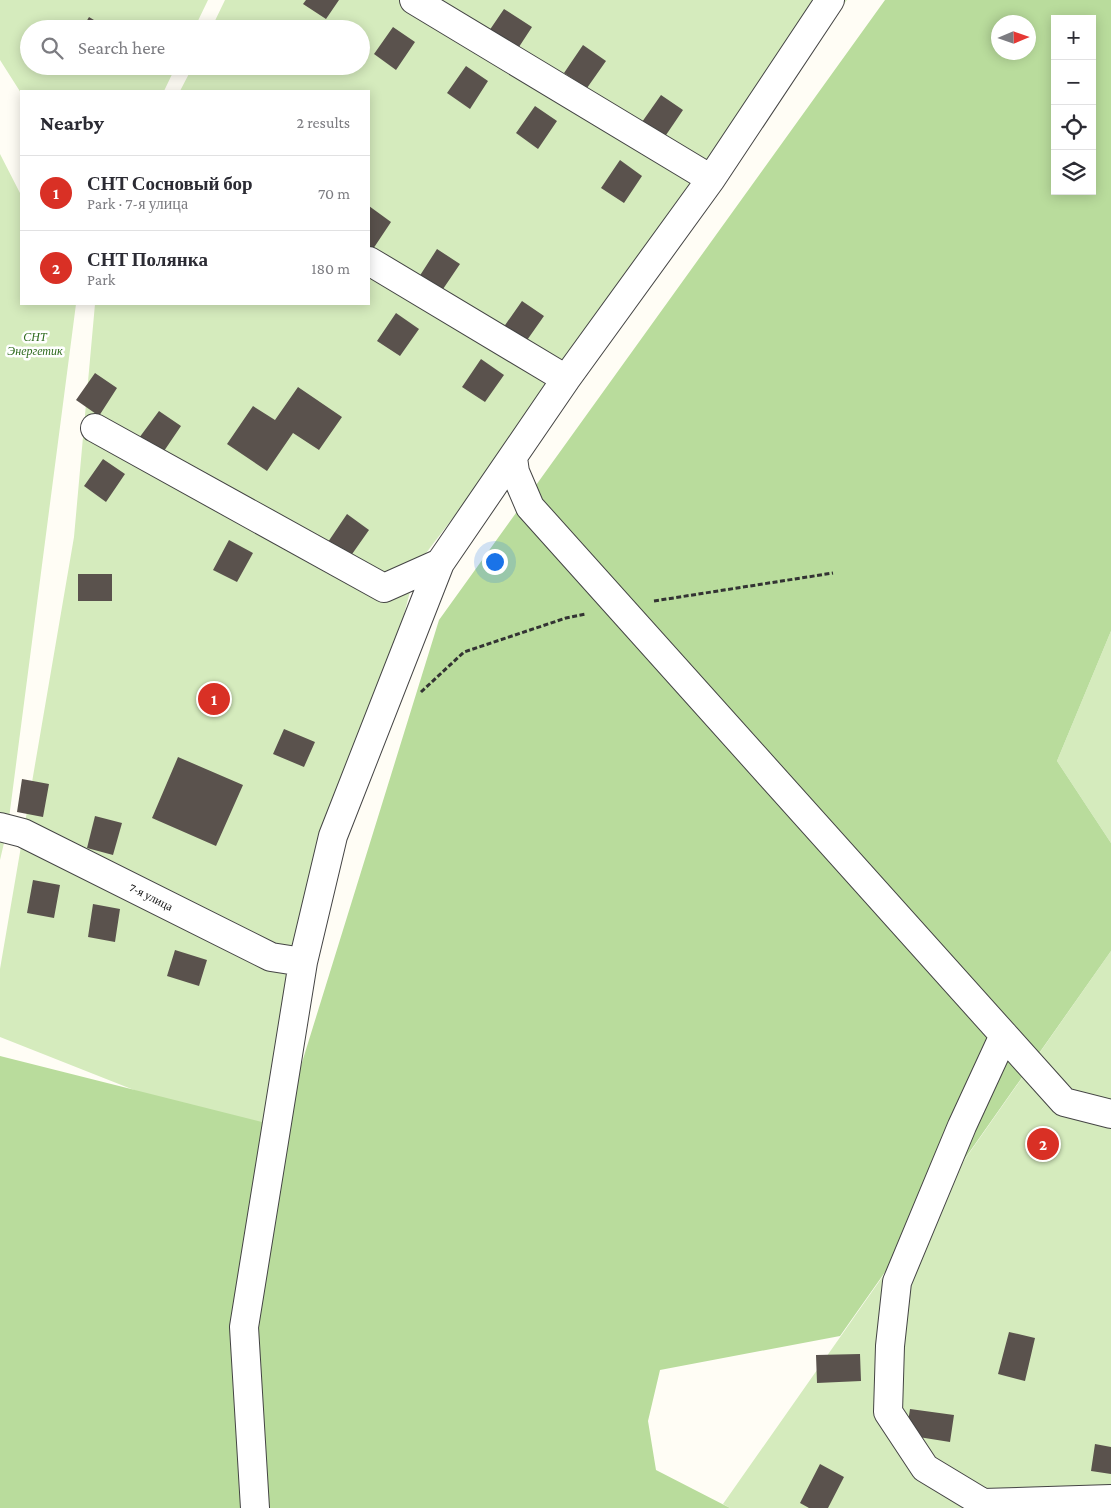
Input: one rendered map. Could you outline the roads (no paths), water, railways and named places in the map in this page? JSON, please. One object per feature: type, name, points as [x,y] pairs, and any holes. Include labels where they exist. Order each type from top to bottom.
[{"type":"street","points":[[414,0],[711,179]]},
{"type":"street","points":[[255,1508],[244,1327],[303,962],[333,836],[440,563],[566,379],[711,179],[830,0]]},
{"type":"street","points":[[370,262],[566,379]]},
{"type":"street","points":[[95,428],[384,588],[440,563]]},
{"type":"street","points":[[513,458],[515,472],[530,507],[1064,1102],[1111,1114]]},
{"type":"street","name":"7-я улица","points":[[0,827],[23,833],[271,957],[303,962]]},
{"type":"street","points":[[1004,1035],[962,1126],[897,1282],[890,1346],[888,1412],[925,1468],[983,1503],[1111,1499]]},
{"type":"place","name":"СНТ Сосновый бор","points":[[214,699]]},
{"type":"place","name":"СНТ Полянка","points":[[1043,1144]]},
{"type":"park label","name":"СНТ Энергетик","points":[[35,344]]}]
